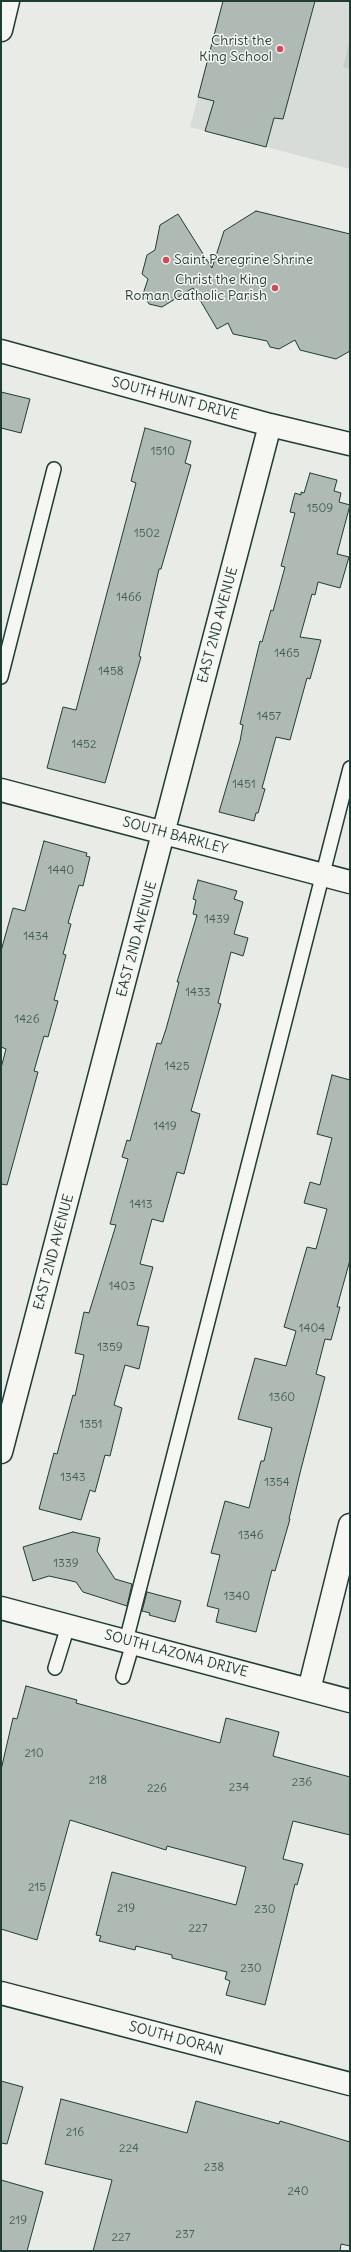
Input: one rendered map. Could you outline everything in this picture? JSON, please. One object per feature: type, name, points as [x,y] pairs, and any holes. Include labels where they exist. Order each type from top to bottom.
[{"type":"street","points":[[1,30],[8,1]]},
{"type":"street","name":"SOUTH HUNT DRIVE","points":[[1,352],[270,425],[350,444]]},
{"type":"street","name":"EAST 2ND AVENUE","points":[[1,1452],[270,425]]},
{"type":"street","name":"SOUTH BARKLEY","points":[[1,790],[350,882]]},
{"type":"street","points":[[309,1690],[350,1525]]},
{"type":"street","name":"SOUTH LAZONA DRIVE","points":[[1,1608],[350,1701]]},
{"type":"street","name":"SOUTH DORAN","points":[[1,1993],[350,2084]]},
{"type":"lane","points":[[1,677],[54,469]]},
{"type":"lane","points":[[123,1677],[130,1642],[350,768]]},
{"type":"lane","points":[[56,1668],[68,1626]]},
{"type":"shaded area","name":"Christ the King School","points":[[223,1],[350,1],[350,169],[190,127]]},
{"type":"shaded area","points":[[350,39],[350,69],[343,67]]},
{"type":"building","points":[[223,1],[315,1],[283,119],[274,118],[266,147],[205,131],[214,101],[198,97]]},
{"type":"building","name":"Christ the King Roman Catholic Parish","points":[[256,211],[350,234],[350,351],[336,359],[300,350],[295,340],[279,349],[270,347],[267,341],[233,334],[228,323],[217,329],[193,288],[162,307],[149,304],[143,294],[148,279],[142,274],[147,255],[155,250],[160,225],[178,214],[212,268],[224,231]]},
{"type":"building","points":[[1,392],[30,399],[21,433],[1,428]]},
{"type":"building","points":[[145,428],[191,441],[185,463],[191,465],[161,569],[159,569],[139,656],[141,657],[105,783],[47,768],[63,707],[76,710],[136,483],[131,481]]},
{"type":"building","points":[[310,473],[337,480],[334,491],[341,493],[339,502],[350,505],[337,554],[349,557],[340,588],[318,582],[315,595],[312,594],[300,637],[321,640],[310,679],[307,678],[290,740],[276,737],[262,788],[265,789],[254,821],[219,812],[240,741],[243,725],[240,724],[260,641],[262,642],[271,610],[273,611],[285,567],[281,566],[295,513],[290,512],[295,493],[301,495],[301,492],[304,493]]},
{"type":"building","points":[[44,841],[87,853],[86,856],[90,857],[83,886],[79,885],[68,923],[71,924],[63,954],[66,955],[54,1000],[58,1001],[48,1037],[44,1036],[34,1071],[38,1072],[7,1185],[1,1184],[1,1068],[6,1049],[1,1047],[1,951],[13,908],[25,911]]},
{"type":"building","points":[[198,880],[237,891],[234,899],[243,902],[234,934],[248,938],[243,956],[231,952],[218,1003],[221,1004],[191,1111],[200,1114],[184,1174],[177,1172],[163,1222],[152,1219],[140,1264],[153,1267],[137,1325],[149,1327],[139,1369],[125,1365],[114,1405],[122,1408],[110,1456],[105,1455],[95,1492],[90,1490],[81,1520],[39,1509],[54,1453],[57,1454],[73,1395],[75,1396],[84,1355],[75,1353],[84,1312],[89,1313],[116,1225],[110,1224],[128,1159],[122,1157],[127,1140],[130,1141],[157,1043],[161,1044],[166,1029],[179,982],[177,982],[197,915],[193,914],[196,900],[193,899]]},
{"type":"building","points":[[332,1075],[350,1080],[350,1260],[337,1307],[340,1307],[331,1340],[325,1339],[316,1374],[325,1377],[301,1469],[290,1519],[275,1571],[272,1570],[256,1632],[216,1622],[219,1609],[207,1606],[220,1555],[211,1553],[225,1501],[249,1508],[261,1461],[264,1461],[272,1428],[238,1419],[255,1358],[286,1366],[296,1331],[284,1327],[307,1247],[316,1249],[327,1209],[304,1203],[310,1182],[320,1185],[332,1138],[317,1134]]},
{"type":"building","points":[[73,1532],[100,1538],[97,1551],[115,1579],[132,1584],[127,1606],[83,1592],[76,1582],[49,1576],[33,1581],[23,1547]]},
{"type":"building","points":[[147,1592],[181,1601],[175,1622],[149,1615],[150,1613],[142,1611]]},
{"type":"building","points":[[26,1686],[77,1700],[76,1703],[220,1743],[226,1718],[279,1732],[273,1756],[350,1777],[350,1835],[293,1821],[283,1859],[303,1864],[297,1885],[295,1884],[265,2005],[226,1995],[230,1981],[225,1979],[227,1972],[172,1958],[172,1955],[136,1946],[135,1950],[99,1941],[101,1936],[96,1935],[112,1872],[236,1905],[246,1867],[167,1846],[166,1850],[70,1820],[37,1940],[1,1929],[1,1770],[13,1718],[17,1719]]},
{"type":"building","points":[[1,2081],[23,2087],[7,2144],[1,2143]]},
{"type":"building","points":[[61,2099],[187,2133],[196,2101],[279,2124],[280,2121],[350,2142],[350,2246],[341,2244],[340,2251],[93,2251],[112,2180],[45,2164]]},
{"type":"building","points":[[1,2180],[43,2192],[27,2251],[1,2251]]},
{"type":"place","name":"Christ the King School","points":[[280,49]]},
{"type":"place","name":"Saint Peregrine Shrine","points":[[166,260]]},
{"type":"place","name":"Christ the King Roman Catholic Parish","points":[[275,288]]}]
